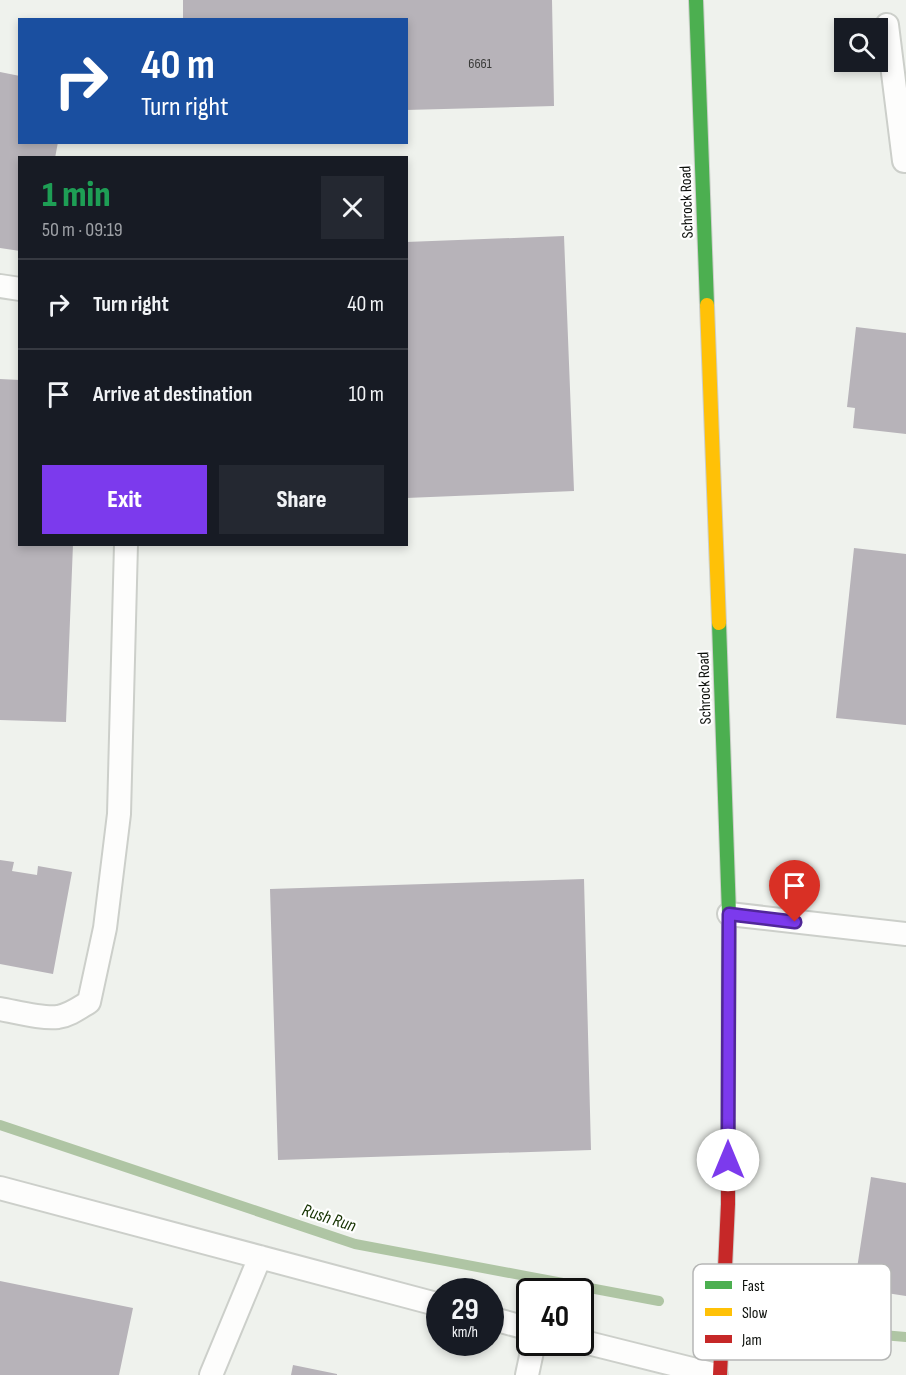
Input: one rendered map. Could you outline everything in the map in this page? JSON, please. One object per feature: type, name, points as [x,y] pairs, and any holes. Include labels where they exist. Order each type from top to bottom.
[{"type":"street","name":"Schrock Road","points":[[696,0],[729,914],[728,1204],[724,1264]]},
{"type":"street","name":"Schrock Road","points":[[718,1375],[719,1360]]},
{"type":"lane","points":[[888,33],[904,161],[906,161]]},
{"type":"lane","points":[[0,286],[18,289]]},
{"type":"lane","points":[[0,1010],[57,1017],[71,1013],[89,1002],[105,928],[119,814],[126,546]]},
{"type":"lane","points":[[729,914],[906,934]]},
{"type":"lane","points":[[0,1188],[426,1301]]},
{"type":"lane","points":[[211,1375],[260,1257]]},
{"type":"lane","points":[[594,1344],[718,1375]]},
{"type":"lane","points":[[527,1375],[531,1356]]},
{"type":"building","points":[[183,0],[552,0],[554,106],[408,110],[408,18],[183,18]]},
{"type":"building","points":[[0,72],[18,76],[18,144],[58,144],[55,156],[18,156],[18,251],[0,248]]},
{"type":"building","points":[[564,236],[574,491],[408,498],[408,242]]},
{"type":"building","points":[[856,327],[906,333],[906,434],[853,428],[855,408],[847,407]]},
{"type":"building","points":[[0,379],[18,380],[18,546],[73,546],[66,722],[0,720]]},
{"type":"building","points":[[854,548],[906,554],[906,725],[836,718]]},
{"type":"building","points":[[0,860],[14,862],[12,871],[37,875],[38,866],[72,872],[53,974],[0,964]]},
{"type":"building","points":[[584,879],[591,1150],[278,1160],[270,889]]},
{"type":"building","points":[[871,1177],[906,1183],[906,1296],[891,1294],[891,1264],[858,1264]]},
{"type":"building","points":[[0,1281],[133,1308],[119,1375],[0,1375]]},
{"type":"building","points":[[293,1365],[337,1374],[337,1375],[291,1375]]},
{"type":"waterway","name":"Rush Run","points":[[0,1125],[355,1244],[659,1301]]},
{"type":"waterway","name":"Rush Run","points":[[891,1336],[906,1337]]},
{"type":"traffic: fast","points":[[696,0],[707,305]]},
{"type":"traffic: fast","points":[[719,623],[729,914],[728,1098]]},
{"type":"traffic: slow","points":[[707,305],[719,623]]},
{"type":"traffic: jam","points":[[725,1264],[728,1098]]},
{"type":"traffic: jam","points":[[720,1375],[721,1360]]},
{"type":"route","points":[[728,1160],[729,914],[795,922]]}]
